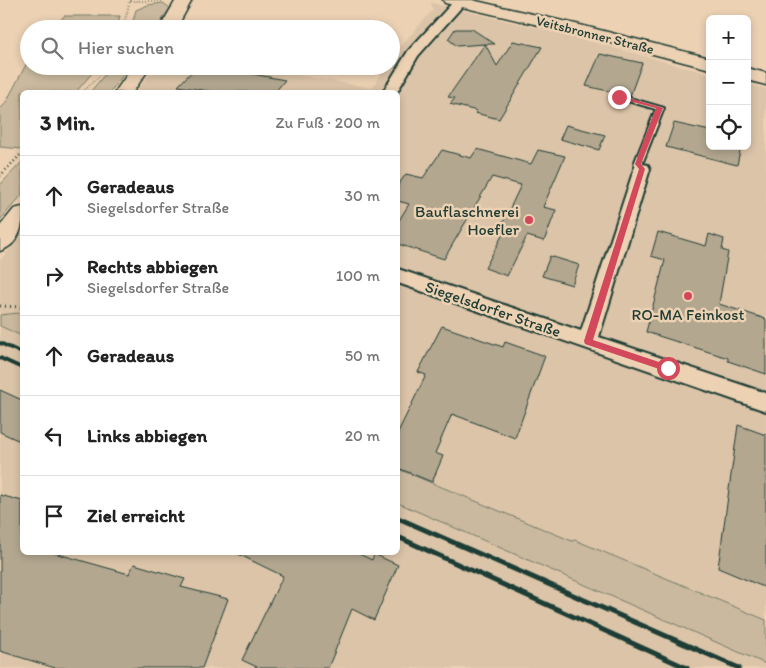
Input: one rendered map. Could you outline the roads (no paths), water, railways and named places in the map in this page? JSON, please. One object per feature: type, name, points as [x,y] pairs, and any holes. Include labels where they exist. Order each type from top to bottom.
[{"type":"street","points":[[172,20],[183,0]]},
{"type":"street","points":[[400,74],[409,58],[456,1]]},
{"type":"street","name":"Veitsbronner Straße","points":[[456,1],[580,30],[706,63]]},
{"type":"street","points":[[125,90],[136,75]]},
{"type":"street","points":[[391,90],[400,75]]},
{"type":"street","points":[[751,75],[766,79]]},
{"type":"street","points":[[588,341],[642,169]]},
{"type":"street","points":[[0,242],[20,217]]},
{"type":"street","name":"Siegelsdorfer Straße","points":[[400,277],[766,402]]},
{"type":"lane","points":[[619,97],[660,108],[638,164],[642,169]]},
{"type":"railway","points":[[0,343],[20,352]]},
{"type":"railway","points":[[0,358],[20,367]]},
{"type":"railway","points":[[400,519],[739,668]]},
{"type":"railway","points":[[400,538],[687,668]]},
{"type":"place","name":"Bauflaschnerei Hoefler","points":[[529,220]]},
{"type":"place","name":"RO-MA Feinkost","points":[[688,296]]}]
